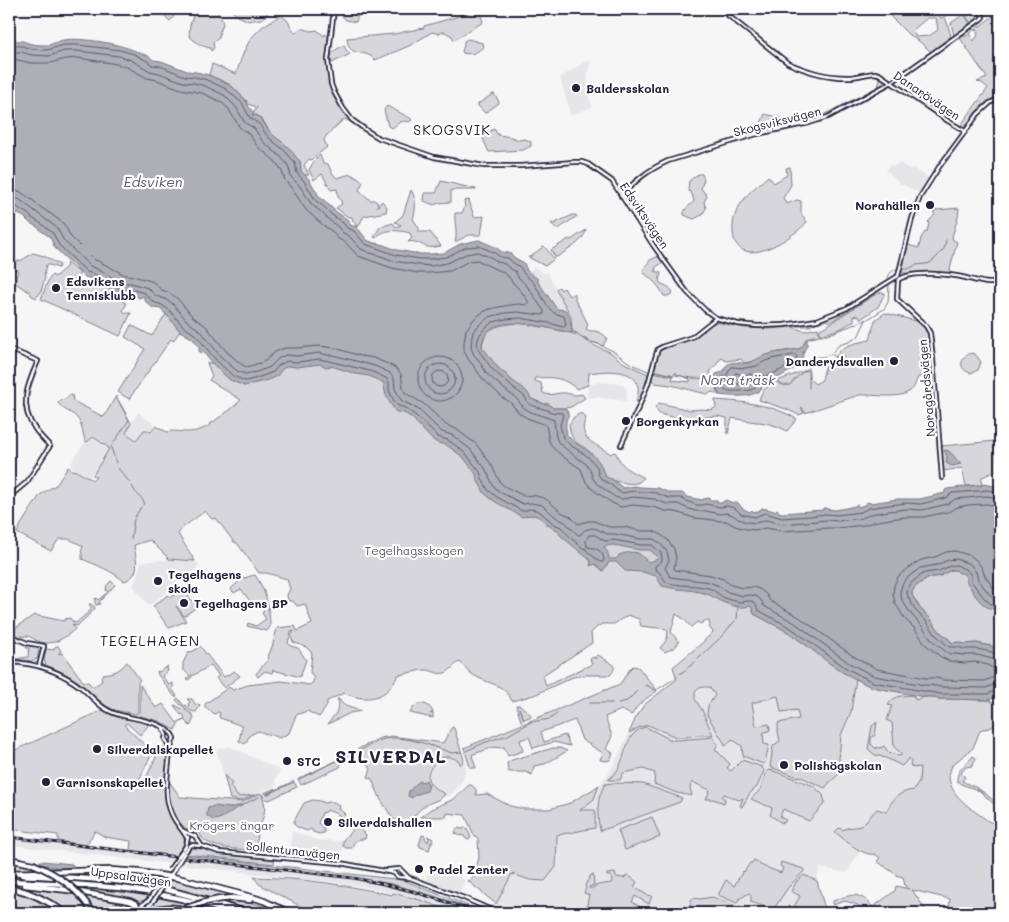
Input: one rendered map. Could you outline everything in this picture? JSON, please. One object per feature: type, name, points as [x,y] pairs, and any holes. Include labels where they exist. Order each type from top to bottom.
[{"type":"highway","points":[[9,859],[33,864],[60,877],[73,888],[92,913]]},
{"type":"highway","points":[[9,874],[110,870],[168,876],[264,901],[291,913]]},
{"type":"highway","points":[[172,870],[178,878]]},
{"type":"highway","name":"Uppsalavägen","points":[[9,874],[104,880],[153,886],[247,913]]},
{"type":"highway","points":[[9,884],[61,889],[130,901],[136,904],[138,912]]},
{"type":"highway","points":[[9,884],[49,902],[65,913]]},
{"type":"highway","name":"Uppsalavägen","points":[[9,884],[103,886],[127,889],[182,899],[233,913]]},
{"type":"highway","points":[[177,913],[204,902],[221,898],[240,898],[281,909]]},
{"type":"highway","points":[[150,913],[163,908],[184,909],[201,913]]},
{"type":"street","name":"Edsviksvägen","points":[[334,9],[328,60],[334,92],[352,120],[379,138],[434,157],[484,166],[521,166],[557,162],[582,162],[588,164],[612,181],[687,292],[716,318],[738,324],[758,326],[796,324],[816,320],[847,308],[898,278],[914,274],[946,275],[980,282],[1000,282]]},
{"type":"street","name":"Danarövägen","points":[[720,9],[788,63],[801,69],[828,76],[850,77],[879,74],[948,122],[965,131]]},
{"type":"street","name":"Skogsviksvägen","points":[[622,196],[640,177],[668,161],[757,134],[819,121],[828,117],[892,82],[978,22],[983,17],[981,9]]},
{"type":"street","name":"Noragårdsvägen","points":[[942,478],[930,333],[926,326],[897,299],[898,278],[912,219],[920,198],[931,179],[984,107],[1000,98]]},
{"type":"street","points":[[621,445],[648,384],[658,349],[692,337],[716,318]]},
{"type":"street","points":[[9,349],[38,361],[30,379],[25,405],[34,428],[50,446],[28,482],[9,497]]},
{"type":"street","points":[[9,635],[27,643],[44,646],[39,666]]},
{"type":"street","points":[[9,662],[39,666],[60,673],[83,689],[103,708],[118,715],[152,722],[173,735],[166,795],[171,814],[188,843],[193,845]]},
{"type":"street","points":[[162,727],[170,753]]},
{"type":"street","points":[[166,735],[171,734]]},
{"type":"street","points":[[167,742],[172,742]]},
{"type":"street","name":"Sollentunavägen","points":[[182,830],[195,836],[202,846]]},
{"type":"street","points":[[150,913],[151,901],[184,852],[187,839],[192,835]]},
{"type":"street","points":[[184,852],[197,841]]},
{"type":"street","name":"Sollentunavägen","points":[[193,845],[219,852],[340,863],[395,874]]},
{"type":"street","points":[[410,878],[401,869],[397,869],[396,876],[410,878],[498,913]]},
{"type":"street","name":"Sollentunavägen","points":[[384,871],[397,869]]},
{"type":"street","points":[[400,877],[403,872]]},
{"type":"street","points":[[138,912],[140,906],[151,901]]},
{"type":"shaded area","name":"Baldersskolan","points":[[586,61],[591,62],[587,76],[589,98],[593,107],[571,115],[560,78]]},
{"type":"shaded area","points":[[900,163],[909,169],[913,168],[929,178],[919,193],[901,184],[886,170],[890,164],[893,166]]},
{"type":"shaded area","points":[[535,267],[543,273],[547,272],[567,309],[556,309],[538,282],[538,279],[529,272]]},
{"type":"shaded area","points":[[600,382],[622,384],[627,389],[626,401],[596,397],[587,398],[588,385]]},
{"type":"shaded area","points":[[138,412],[156,426],[151,432],[136,440],[126,433]]},
{"type":"shaded area","points":[[93,437],[109,449],[93,475],[89,477],[75,470],[70,465],[83,445]]},
{"type":"shaded area","name":"Tegelhagens skola","points":[[169,559],[195,561],[200,566],[149,606],[134,585],[141,562]]},
{"type":"shaded area","name":"Polishögskolan","points":[[743,629],[856,678],[871,687],[912,696],[968,702],[970,752],[955,762],[948,778],[895,827],[860,851],[847,873],[820,868],[817,880],[825,913],[506,913],[495,908],[518,823],[570,803],[599,785],[610,772],[644,705]]},
{"type":"shaded area","points":[[229,746],[280,770],[275,780],[277,785],[254,795],[238,797],[224,775],[216,750]]},
{"type":"shaded area","points":[[445,757],[458,760],[460,765],[464,760],[466,767],[463,780],[459,786],[453,793],[442,798],[444,794],[435,788],[428,776],[436,762]]},
{"type":"shaded area","points":[[292,831],[316,840],[343,840],[342,860],[290,855]]},
{"type":"shaded area","points":[[9,836],[357,878],[421,892],[458,904],[478,913],[457,913],[420,900],[360,886],[9,845]]},
{"type":"shaded area","points":[[432,867],[465,880],[459,895],[425,883]]},
{"type":"green space","points":[[158,9],[180,9],[170,21]]},
{"type":"green space","points":[[206,9],[218,12],[223,24],[219,38],[213,42],[214,48],[211,51],[210,48],[200,45],[189,36],[193,16]]},
{"type":"green space","points":[[233,9],[269,9],[264,18],[249,21],[238,16],[233,12]]},
{"type":"green space","points":[[340,9],[344,9],[343,12],[358,15],[356,22],[346,20],[339,13]]},
{"type":"green space","points":[[479,9],[483,22],[454,40],[452,36],[445,32],[440,34],[432,32],[409,46],[375,60],[371,56],[354,51],[348,45],[347,38],[394,34],[424,28],[424,26]]},
{"type":"green space","points":[[883,9],[936,9],[941,18],[945,16],[951,36],[931,52],[908,34]],"holes":[[[927,18],[936,18],[938,30],[929,36],[916,37],[912,31]]]},
{"type":"green space","points":[[961,9],[977,9],[976,21],[971,23]]},
{"type":"green space","points":[[1000,11],[1000,96],[985,103],[977,110],[967,124],[962,126],[988,88],[982,83],[977,82],[987,78],[960,38],[967,32],[965,37],[969,34],[974,41],[978,35],[977,29],[975,31],[973,29],[970,34],[968,31],[976,26],[980,26]]},
{"type":"green space","points":[[964,14],[970,24],[954,36],[951,23]]},
{"type":"green space","points":[[281,15],[287,20],[295,33],[301,28],[311,31],[317,30],[324,36],[325,34],[328,36],[327,66],[330,84],[341,108],[353,123],[344,119],[326,136],[324,140],[327,147],[311,160],[309,159],[304,165],[309,175],[305,175],[301,171],[300,161],[289,148],[271,134],[264,122],[257,115],[252,116],[257,107],[247,104],[247,101],[229,84],[209,75],[212,64],[236,74],[250,40],[263,26]]},
{"type":"green space","points":[[468,39],[482,43],[483,47],[474,53],[463,53],[464,41]]},
{"type":"green space","points":[[344,45],[350,54],[332,63],[332,54]]},
{"type":"green space","points":[[875,75],[885,79],[885,84],[824,117],[813,120],[817,116],[819,117],[878,87],[880,79]]},
{"type":"green space","points":[[493,94],[499,103],[485,113],[478,104]]},
{"type":"green space","points":[[387,106],[412,120],[402,122],[392,128],[388,126],[384,110]]},
{"type":"green space","points":[[765,114],[787,119],[789,124],[760,132],[758,130]]},
{"type":"green space","points":[[794,119],[813,120],[798,124],[792,120]]},
{"type":"green space","points":[[494,129],[498,135],[519,140],[525,139],[531,142],[531,146],[523,150],[489,152],[483,139]]},
{"type":"green space","points":[[320,155],[323,163],[328,164],[332,173],[337,178],[351,174],[363,182],[359,190],[370,200],[378,203],[377,207],[382,201],[387,207],[386,212],[364,216],[358,227],[352,217],[348,217],[336,208],[342,204],[337,189],[331,190],[322,174],[314,180],[309,170]]},
{"type":"green space","points":[[790,167],[791,185],[783,198],[787,204],[797,200],[801,201],[801,213],[807,222],[790,236],[767,249],[755,252],[745,251],[737,245],[733,233],[736,212],[748,194],[768,176],[774,183],[787,175],[786,168]]},
{"type":"green space","points":[[698,174],[702,174],[704,179],[701,188],[707,196],[704,202],[706,208],[702,215],[694,219],[684,215],[684,213],[694,201],[692,194],[688,190],[689,181]]},
{"type":"green space","points":[[441,181],[476,190],[451,190],[451,202],[434,205],[424,201],[425,193],[436,193]]},
{"type":"green space","points":[[411,190],[415,204],[413,219],[419,228],[419,232],[430,232],[441,246],[430,247],[416,242],[408,242],[412,238],[410,233],[401,231],[387,231],[376,238],[374,237],[380,227],[393,223],[396,227],[401,225],[395,222],[403,215]]},
{"type":"green space","points":[[469,200],[474,217],[484,216],[481,235],[469,235],[455,242],[455,213],[462,213],[465,207],[464,201]]},
{"type":"green space","points":[[959,208],[952,237],[957,242],[949,273],[903,273],[908,245],[919,248],[921,238],[927,232],[928,222],[935,214],[933,212],[936,210]]},
{"type":"green space","points":[[573,215],[577,216],[557,230],[551,223],[555,224]]},
{"type":"green space","points":[[586,230],[579,242],[555,257],[551,250]]},
{"type":"green space","points":[[544,246],[554,259],[545,266],[528,257]]},
{"type":"green space","points":[[33,253],[44,256],[60,265],[58,268],[46,265],[41,292],[36,298],[15,283],[18,270],[9,269],[9,263],[22,260]]},
{"type":"green space","points":[[659,256],[664,262],[656,267],[655,271],[661,273],[660,283],[672,291],[673,293],[668,296],[664,296],[658,286],[643,270],[650,260]]},
{"type":"green space","points":[[67,263],[80,273],[75,283],[80,285],[86,280],[98,284],[121,297],[125,302],[126,305],[123,310],[125,313],[131,313],[120,336],[41,299],[52,275],[55,277],[67,266]]},
{"type":"green space","points":[[559,287],[561,290],[564,288],[569,296],[575,293],[575,299],[588,324],[586,329],[599,332],[607,338],[603,346],[587,340],[572,330],[571,316],[556,289]]},
{"type":"green space","points":[[875,292],[830,322],[827,320],[812,324],[811,326],[792,326],[817,321],[841,312]]},
{"type":"green space","points":[[881,292],[885,293],[878,307],[861,319],[858,315],[854,316],[854,321],[840,329],[820,335],[820,329]]},
{"type":"green space","points":[[885,313],[920,322],[928,334],[931,373],[927,376],[918,377],[910,391],[893,396],[859,395],[805,413],[802,407],[804,413],[799,415],[759,400],[763,391],[769,386],[807,370],[809,378],[815,384],[822,380],[826,362],[835,358],[845,347],[870,340],[875,320]]},
{"type":"green space","points":[[166,314],[180,331],[173,341],[171,339],[129,399],[118,392],[145,349],[125,337],[131,325],[152,336]]},
{"type":"green space","points":[[716,322],[745,328],[793,327],[804,331],[818,328],[819,335],[809,337],[801,348],[763,356],[755,361],[744,363],[741,359],[726,361],[722,358],[710,372],[719,395],[713,392],[707,394],[655,383],[652,380],[652,372],[673,376],[672,380],[690,382],[690,379],[676,374],[676,372],[673,375],[653,370],[659,352],[662,349],[696,336]]},
{"type":"green space","points":[[519,323],[571,333],[610,352],[624,363],[648,374],[640,402],[636,402],[638,389],[636,381],[625,373],[610,371],[589,373],[588,385],[577,389],[567,382],[558,379],[534,379],[541,383],[543,393],[546,394],[582,394],[585,398],[571,407],[553,408],[549,404],[531,399],[527,392],[496,366],[482,347],[486,335],[494,328]]},
{"type":"green space","points":[[971,353],[975,354],[981,362],[978,370],[971,373],[964,369],[962,360]]},
{"type":"green space","name":"Tegelhagsskogen","points":[[289,354],[391,368],[664,543],[767,595],[754,614],[788,632],[844,673],[856,678],[851,712],[841,735],[839,759],[839,763],[849,765],[825,788],[799,776],[770,767],[773,746],[780,741],[778,723],[799,719],[797,710],[781,712],[778,696],[752,703],[756,726],[769,724],[770,730],[763,733],[764,744],[769,745],[765,763],[763,764],[743,756],[742,746],[732,739],[726,746],[707,715],[708,706],[715,695],[709,687],[698,689],[695,692],[695,699],[713,735],[676,737],[648,725],[629,733],[644,705],[677,679],[673,667],[713,632],[709,627],[709,621],[704,621],[701,624],[697,622],[691,627],[676,614],[671,632],[679,642],[675,647],[665,652],[660,648],[668,635],[667,629],[641,626],[639,619],[628,615],[614,624],[602,624],[597,627],[591,633],[592,643],[543,675],[546,686],[592,664],[590,659],[594,657],[595,659],[598,655],[614,665],[614,670],[610,675],[582,675],[573,677],[534,695],[512,701],[501,688],[473,675],[460,662],[445,673],[426,670],[398,675],[388,689],[376,697],[361,698],[344,693],[327,701],[327,706],[319,717],[307,711],[296,715],[289,733],[280,738],[258,731],[250,735],[245,744],[239,741],[242,726],[220,718],[220,713],[215,714],[205,707],[205,704],[229,687],[233,690],[248,685],[281,681],[310,685],[313,682],[314,678],[310,672],[312,653],[306,647],[293,642],[291,636],[294,631],[291,632],[288,643],[298,648],[306,660],[300,677],[273,670],[272,673],[265,671],[258,677],[256,674],[269,658],[277,628],[295,626],[297,631],[312,624],[305,604],[297,606],[293,601],[288,601],[287,595],[290,589],[287,579],[267,573],[259,573],[216,518],[212,519],[205,511],[182,528],[178,534],[195,561],[169,559],[150,540],[134,545],[136,571],[130,578],[124,581],[110,571],[82,559],[81,552],[83,546],[69,539],[59,539],[51,551],[17,533],[40,495],[57,484],[68,467],[93,480],[96,477],[93,475],[109,449],[93,437],[87,442],[85,441],[79,420],[58,403],[61,400],[72,395],[73,401],[104,417],[116,396],[131,423],[126,433],[136,440],[144,430],[151,432],[156,426],[167,432],[193,431],[211,425],[241,400],[209,380],[212,376],[207,363],[212,363],[230,380]]},
{"type":"green space","points":[[715,400],[768,407],[797,419],[787,431],[768,424],[732,418],[727,434],[727,418],[717,416],[681,419],[659,414],[655,407],[659,403],[690,410],[712,410],[716,407]]},
{"type":"green space","points":[[579,414],[583,414],[586,418],[584,431],[589,440],[611,454],[616,453],[624,466],[644,478],[637,483],[630,483],[606,477],[593,455],[572,437],[569,424]]},
{"type":"green space","points":[[995,441],[998,470],[982,477],[981,486],[966,486],[962,468],[943,471],[942,446]]},
{"type":"green space","points":[[951,570],[963,573],[998,609],[1000,608],[1000,652],[995,647],[977,643],[952,643],[920,608],[912,595],[915,587],[927,578],[940,576]]},
{"type":"green space","points":[[255,575],[265,593],[268,607],[270,627],[267,631],[247,626],[248,623],[256,626],[266,619],[262,613],[264,611],[260,606],[256,609],[241,589],[234,593],[231,589],[242,580]]},
{"type":"green space","points":[[111,581],[115,585],[99,602],[100,604],[96,605],[95,599],[98,600],[108,592],[106,590],[107,585]]},
{"type":"green space","points":[[183,589],[197,607],[184,616],[176,606],[186,621],[169,628],[153,606],[168,595],[170,598]]},
{"type":"green space","points":[[89,604],[95,607],[94,610],[77,626],[72,625],[75,629],[58,641],[43,643],[28,636],[14,635],[14,629],[34,615],[64,621],[70,618],[76,623],[92,609]]},
{"type":"green space","points":[[27,645],[39,649],[37,659],[32,661],[14,659],[28,657],[29,648],[26,648]]},
{"type":"green space","points":[[56,646],[61,651],[59,654],[62,653],[82,680],[88,682],[93,687],[102,681],[101,677],[103,674],[116,671],[127,662],[140,680],[138,682],[138,713],[123,712],[110,708],[76,680],[46,665],[44,660],[46,649],[53,650]]},
{"type":"green space","points":[[200,646],[224,677],[234,671],[240,676],[224,688],[216,678],[219,676],[211,665],[191,675],[192,677],[188,680],[187,678],[190,676],[183,669],[183,663],[188,653]]},
{"type":"green space","points":[[168,666],[168,671],[162,676],[169,685],[173,683],[172,689],[177,696],[175,697],[157,671],[159,672]]},
{"type":"green space","points":[[633,666],[638,667],[657,691],[639,704],[632,715],[621,710],[605,717],[612,736],[606,749],[613,753],[610,760],[600,760],[603,753],[582,740],[575,720],[541,732],[544,742],[565,735],[570,746],[554,742],[533,748],[529,737],[520,740],[523,751],[508,756],[504,747],[495,747],[473,754],[476,768],[470,767],[464,748],[620,684]]},
{"type":"green space","points":[[140,685],[156,708],[163,704],[177,723],[185,718],[174,705],[192,714],[194,718],[191,725],[184,720],[178,724],[175,730],[159,721],[140,716]]},
{"type":"green space","points":[[913,695],[915,700],[930,697],[939,699],[989,700],[994,703],[998,702],[1000,697],[1000,724],[982,729],[973,748],[952,765],[949,777],[954,791],[978,814],[991,823],[999,814],[997,811],[1000,814],[1000,913],[944,913],[944,909],[949,908],[950,899],[912,890],[928,913],[863,913],[858,905],[845,901],[833,905],[833,901],[855,895],[864,898],[873,907],[895,891],[896,886],[909,889],[905,886],[903,877],[898,876],[877,861],[880,858],[875,854],[859,850],[835,832],[839,828],[843,830],[861,826],[877,809],[886,812],[900,794],[914,790],[919,782],[920,767],[913,768],[910,765],[911,761],[909,758],[902,766],[875,755],[868,749],[872,726],[877,722],[875,735],[871,738],[871,744],[876,749],[877,747],[884,746],[889,753],[900,756],[902,754],[894,747],[892,723],[887,720],[892,706],[888,705],[896,698]]},
{"type":"green space","points":[[178,698],[188,708],[190,707],[188,704],[190,702],[187,699],[192,699],[196,705],[200,706],[196,712],[190,711],[176,700]]},
{"type":"green space","points":[[337,699],[346,706],[361,711],[350,713],[328,724],[336,713],[339,703]]},
{"type":"green space","points":[[419,704],[429,707],[433,712],[430,714],[433,713],[433,718],[410,713]]},
{"type":"green space","points":[[516,705],[520,705],[532,716],[524,719],[519,708],[524,720],[521,721]]},
{"type":"green space","points":[[103,710],[119,717],[147,723],[148,726],[140,735],[127,723],[124,725],[150,750],[157,745],[138,782],[142,786],[156,757],[158,748],[168,747],[165,798],[173,821],[184,839],[183,846],[176,856],[130,850],[131,841],[105,837],[95,831],[86,845],[58,841],[58,835],[9,829],[9,753]]},
{"type":"green space","points":[[452,727],[454,728],[464,760],[460,765],[460,762],[453,758],[442,758],[433,765],[428,775],[432,786],[445,794],[422,808],[409,825],[393,819],[381,800],[372,779],[368,777],[371,769],[358,749],[380,738],[391,736],[443,743]]},
{"type":"green space","points":[[646,727],[671,740],[713,737],[718,745],[715,749],[730,764],[727,768],[731,771],[742,760],[762,767],[764,771],[757,787],[750,793],[742,807],[740,806],[743,798],[739,800],[724,794],[722,797],[725,799],[724,803],[713,799],[706,799],[710,790],[692,782],[690,788],[692,796],[677,793],[654,784],[655,773],[643,769],[623,773],[620,780],[608,780],[620,766],[633,734]]},
{"type":"green space","points":[[553,748],[567,751],[545,764],[534,766],[532,775],[526,772],[509,772],[507,763],[512,760]]},
{"type":"green space","points":[[973,756],[976,758],[972,766],[966,767],[961,773],[965,777],[962,781],[986,794],[1000,807],[1000,810],[980,791],[957,781],[960,770]]},
{"type":"green space","points":[[336,761],[342,762],[340,767],[301,785],[298,779]]},
{"type":"green space","points":[[771,770],[814,786],[823,795],[825,803],[809,821],[783,809],[780,817],[786,820],[784,823],[780,822],[770,815],[772,808],[751,799],[760,790],[767,771]]},
{"type":"green space","points":[[224,775],[232,784],[230,786],[238,797],[254,795],[241,801],[230,799]]},
{"type":"green space","name":"Krögers ängar","points":[[169,781],[180,797],[242,802],[261,793],[264,803],[264,815],[258,832],[257,850],[231,849],[213,845],[205,841],[197,831],[185,828],[172,806]]},
{"type":"green space","points":[[294,782],[297,787],[269,800],[265,799],[264,793],[276,789],[266,794],[269,794]]},
{"type":"green space","points":[[605,784],[643,784],[682,798],[680,802],[600,831],[598,813],[600,795]]},
{"type":"green space","points":[[469,785],[476,789],[476,795],[487,794],[510,806],[524,809],[549,809],[570,803],[599,785],[594,799],[580,810],[595,810],[595,828],[557,835],[556,867],[545,881],[530,880],[512,874],[496,904],[468,881],[472,879],[479,858],[478,838],[474,835],[465,815],[447,813],[446,817],[420,817],[431,809],[454,799]]},
{"type":"green space","points":[[313,800],[325,803],[334,802],[345,814],[340,819],[339,815],[327,810],[322,813],[318,823],[324,829],[324,833],[319,834],[311,829],[307,831],[297,827],[294,821],[304,803]]},
{"type":"green space","points":[[652,817],[660,837],[625,850],[618,830]]},
{"type":"green space","points":[[356,826],[366,835],[365,839],[356,840],[352,848],[346,848],[343,846],[343,840]]},
{"type":"green space","points":[[466,827],[471,838],[468,840],[463,835],[455,833],[457,828],[463,829]]},
{"type":"green space","points":[[422,835],[425,836],[428,842],[429,838],[427,836],[433,839],[429,850],[419,845]]},
{"type":"green space","points":[[192,847],[219,853],[285,860],[274,860],[274,864],[186,854]]},
{"type":"green space","points":[[185,855],[403,880],[484,913],[478,913],[458,904],[391,884],[357,878],[184,857]]},
{"type":"green space","points":[[754,860],[760,865],[781,873],[783,868],[780,866],[781,862],[804,869],[773,910],[751,902],[751,895],[749,893],[739,899],[737,903],[718,895],[726,880],[734,886],[743,871]]},
{"type":"green space","points":[[9,861],[26,864],[43,870],[9,871]]},
{"type":"green space","points":[[113,872],[160,876],[160,879],[156,884],[109,877],[56,873]]},
{"type":"green space","points":[[615,873],[616,877],[624,878],[628,875],[637,882],[634,887],[652,896],[649,904],[635,896],[632,902],[646,911],[650,909],[654,911],[654,913],[585,913],[589,895],[584,893],[590,876],[593,874],[594,885],[589,887],[590,889],[598,885],[611,883],[611,876],[607,876],[607,874]]},
{"type":"green space","points":[[804,875],[817,881],[826,913],[785,913],[794,907],[800,896],[791,891],[797,881]]},
{"type":"green space","points":[[254,877],[306,880],[392,895],[393,893],[457,913],[313,913],[259,884]]},
{"type":"green space","points":[[171,879],[241,896],[212,898],[166,886]]},
{"type":"green space","points":[[66,880],[118,884],[153,889],[152,890]]},
{"type":"green space","points":[[12,886],[75,893],[90,913],[67,913]]},
{"type":"green space","points":[[75,887],[148,895],[144,901],[136,903],[78,890]]},
{"type":"green space","points":[[9,891],[33,898],[53,913],[9,913]]},
{"type":"green space","points":[[81,894],[129,904],[133,906],[131,913],[94,913]]},
{"type":"green space","points":[[158,897],[190,904],[183,908],[152,910],[152,905]]},
{"type":"green space","points":[[712,897],[754,913],[692,913],[690,906],[693,898]]},
{"type":"green space","points":[[223,901],[255,904],[285,913],[259,913]]},
{"type":"water","name":"Edsviken","points":[[9,32],[17,41],[36,45],[48,45],[61,40],[71,39],[113,44],[187,71],[209,75],[228,84],[247,102],[254,113],[252,116],[257,115],[271,133],[289,148],[300,161],[301,171],[309,179],[320,198],[348,220],[352,226],[356,226],[367,240],[397,250],[431,254],[444,253],[460,244],[479,240],[502,252],[509,253],[524,263],[527,271],[538,279],[538,282],[557,309],[566,310],[570,318],[572,332],[533,325],[505,324],[493,327],[485,335],[482,347],[499,369],[523,388],[531,399],[549,404],[553,408],[565,408],[568,415],[566,421],[567,435],[597,459],[606,477],[612,479],[623,488],[633,486],[658,488],[670,493],[682,493],[687,497],[702,500],[709,498],[721,503],[726,500],[738,503],[743,509],[750,512],[762,508],[775,511],[777,509],[782,513],[823,510],[823,508],[836,510],[856,505],[858,507],[868,502],[920,499],[945,493],[947,489],[981,486],[983,484],[1000,487],[1000,608],[994,609],[984,605],[972,591],[963,573],[959,573],[956,570],[951,570],[940,576],[927,578],[915,587],[912,595],[940,632],[952,643],[977,643],[995,647],[1000,652],[1000,695],[989,700],[939,699],[871,687],[844,673],[788,632],[754,614],[751,606],[734,606],[704,593],[662,586],[656,576],[643,572],[625,571],[616,562],[609,562],[603,571],[595,564],[590,566],[591,561],[560,535],[558,530],[534,515],[522,517],[484,493],[476,474],[463,457],[445,444],[433,440],[410,417],[396,412],[386,395],[384,383],[369,376],[320,364],[297,367],[288,366],[282,369],[277,376],[244,386],[230,380],[203,352],[200,353],[199,347],[193,339],[180,331],[161,309],[153,308],[144,300],[144,296],[139,298],[131,295],[122,296],[85,277],[55,248],[50,237],[9,207]],"holes":[[[613,545],[650,550],[658,559],[649,562],[634,552],[619,555],[616,559],[609,559],[604,547]]]},
{"type":"water","name":"Nora träsk","points":[[809,337],[803,353],[802,363],[797,367],[773,380],[763,381],[764,385],[761,389],[752,395],[719,395],[713,378],[716,374],[723,372],[728,364],[750,362],[766,355],[798,349],[803,346],[805,340]]},
{"type":"water","points":[[945,450],[949,451],[961,464],[952,466],[946,463],[947,456]]},
{"type":"water","points":[[426,780],[427,785],[429,785],[427,791],[412,798],[408,796],[409,791],[416,784]]},
{"type":"water","points":[[242,805],[217,820],[207,816],[208,808],[214,806],[230,808]]},
{"type":"water","points":[[40,861],[72,864],[74,866],[57,868],[40,863]]},
{"type":"waterway","points":[[938,255],[944,249],[946,240]]},
{"type":"waterway","points":[[903,269],[930,263],[938,256]]},
{"type":"waterway","points":[[888,278],[898,268]]},
{"type":"waterway","points":[[810,338],[827,335],[868,319],[884,309],[888,302],[889,284]]},
{"type":"waterway","points":[[776,379],[782,385],[790,385],[808,368],[813,358],[831,354],[839,345],[858,337],[866,320]]},
{"type":"waterway","points":[[572,332],[577,334]]},
{"type":"waterway","points":[[581,336],[613,351],[631,364],[648,371]]},
{"type":"waterway","points":[[832,355],[840,359],[851,352]]},
{"type":"waterway","points":[[808,369],[809,388]]},
{"type":"waterway","points":[[653,371],[692,378],[714,379]]},
{"type":"waterway","points":[[119,402],[126,415]]},
{"type":"waterway","points":[[113,444],[129,420],[127,417]]},
{"type":"waterway","points":[[112,446],[116,463]]},
{"type":"waterway","points":[[117,467],[130,483]]},
{"type":"waterway","points":[[132,486],[144,502],[143,505]]},
{"type":"waterway","points":[[135,517],[141,507]]},
{"type":"waterway","points":[[131,539],[134,519]]},
{"type":"waterway","points":[[737,619],[738,606]]},
{"type":"waterway","points":[[720,638],[735,621]]},
{"type":"waterway","points":[[698,659],[719,639]]},
{"type":"waterway","points":[[680,674],[695,662]]},
{"type":"waterway","points":[[658,689],[677,677]]},
{"type":"waterway","points":[[645,686],[647,685],[656,690]]},
{"type":"waterway","points":[[618,703],[627,701],[637,691]]},
{"type":"waterway","points":[[590,703],[612,703]]},
{"type":"waterway","points":[[466,751],[508,735],[531,722],[550,719],[558,713]]},
{"type":"waterway","points":[[359,751],[378,741],[390,738],[412,740],[440,749]]},
{"type":"waterway","points":[[441,749],[452,753],[461,752]]},
{"type":"waterway","points":[[342,758],[358,751]]},
{"type":"waterway","points":[[299,779],[341,759]]},
{"type":"waterway","points":[[267,794],[294,781]]},
{"type":"waterway","points":[[242,805],[259,797]]},
{"type":"railway","points":[[9,837],[353,878],[415,892],[476,913]]},
{"type":"place","name":"Baldersskolan","points":[[576,88]]},
{"type":"place","name":"Norahällen","points":[[930,205]]},
{"type":"place","name":"Edsvikens Tennisklubb","points":[[56,288]]},
{"type":"place","name":"Danderydsvallen","points":[[894,361]]},
{"type":"place","name":"Borgenkyrkan","points":[[626,421]]},
{"type":"place","name":"Tegelhagens skola","points":[[158,581]]},
{"type":"place","name":"Tegelhagens BP","points":[[184,603]]},
{"type":"place","name":"Silverdalskapellet","points":[[97,749]]},
{"type":"place","name":"STC","points":[[287,761]]},
{"type":"place","name":"Polishögskolan","points":[[784,765]]},
{"type":"place","name":"Garnisonskapellet","points":[[46,782]]},
{"type":"place","name":"Silverdalshallen","points":[[328,822]]},
{"type":"place","name":"Padel Zenter","points":[[419,869]]},
{"type":"district","name":"SKOGSVIK","points":[[452,129]]},
{"type":"district","name":"TEGELHAGEN","points":[[150,640]]},
{"type":"district","name":"SILVERDAL","points":[[391,756]]}]
